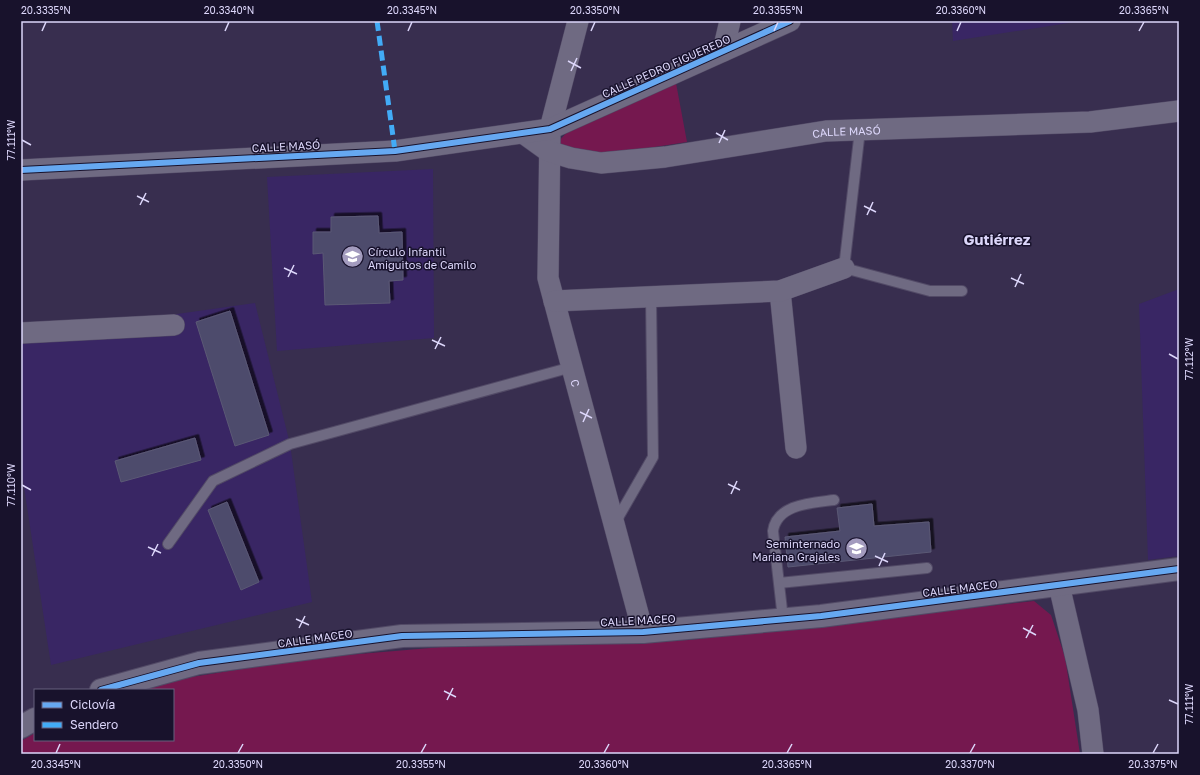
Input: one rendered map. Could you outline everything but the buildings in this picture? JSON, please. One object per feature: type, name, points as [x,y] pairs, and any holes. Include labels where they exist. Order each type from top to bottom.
[{"type":"street","name":"C","points":[[578,21],[550,130],[548,151],[548,278],[643,632]]},
{"type":"street","points":[[723,51],[730,21]]},
{"type":"street","name":"CALLE PEDRO FIGUEREDO","points":[[550,130],[790,21]]},
{"type":"street","name":"CALLE MASÓ","points":[[523,133],[548,151],[571,158],[602,163],[664,157],[826,131],[1090,122],[1179,111]]},
{"type":"street","name":"CALLE MASÓ","points":[[21,170],[395,151],[550,130]]},
{"type":"street","points":[[554,301],[780,291],[844,268]]},
{"type":"street","points":[[780,291],[796,448]]},
{"type":"street","points":[[21,333],[174,325]]},
{"type":"street","name":"CALLE MACEO","points":[[105,689],[199,663],[402,636],[643,632],[783,619],[1179,569]]},
{"type":"street","points":[[1059,585],[1088,710],[1093,754]]},
{"type":"street","points":[[21,727],[34,720]]},
{"type":"lane","points":[[860,130],[844,268],[930,291],[962,291]]},
{"type":"lane","points":[[614,525],[653,457],[651,297]]},
{"type":"lane","points":[[168,544],[213,481],[290,444],[572,367]]},
{"type":"lane","points":[[783,619],[773,531],[774,523],[785,511],[802,505],[834,500]]},
{"type":"lane","points":[[779,583],[927,568]]},
{"type":"shaded area","points":[[952,21],[1081,21],[953,41]]},
{"type":"shaded area","points":[[676,83],[687,142],[603,155],[578,153],[557,143],[571,128]]},
{"type":"shaded area","name":"Círculo Infantil Amiguitos de Camilo","points":[[433,169],[434,338],[277,351],[267,177]]},
{"type":"shaded area","points":[[1179,289],[1179,556],[1148,560],[1139,304]]},
{"type":"shaded area","points":[[255,303],[290,444],[312,602],[51,665],[21,467],[21,336]]},
{"type":"shaded area","points":[[1034,601],[1051,615],[1065,657],[1080,754],[21,754],[21,741],[34,734],[34,741],[174,741],[174,689],[144,689],[173,680],[312,658],[442,647],[689,640]]},
{"type":"marked path","points":[[377,21],[395,151]]},
{"type":"cycle path","points":[[21,170],[395,151],[550,129],[790,21]]},
{"type":"cycle path","points":[[105,689],[199,663],[402,636],[643,632],[821,616],[1179,569]]},
{"type":"place","name":"Círculo Infantil Amiguitos de Camilo","points":[[353,257]]},
{"type":"place","name":"Seminternado Mariana Grajales","points":[[856,549]]},
{"type":"district","name":"Gutiérrez","points":[[997,239]]}]
